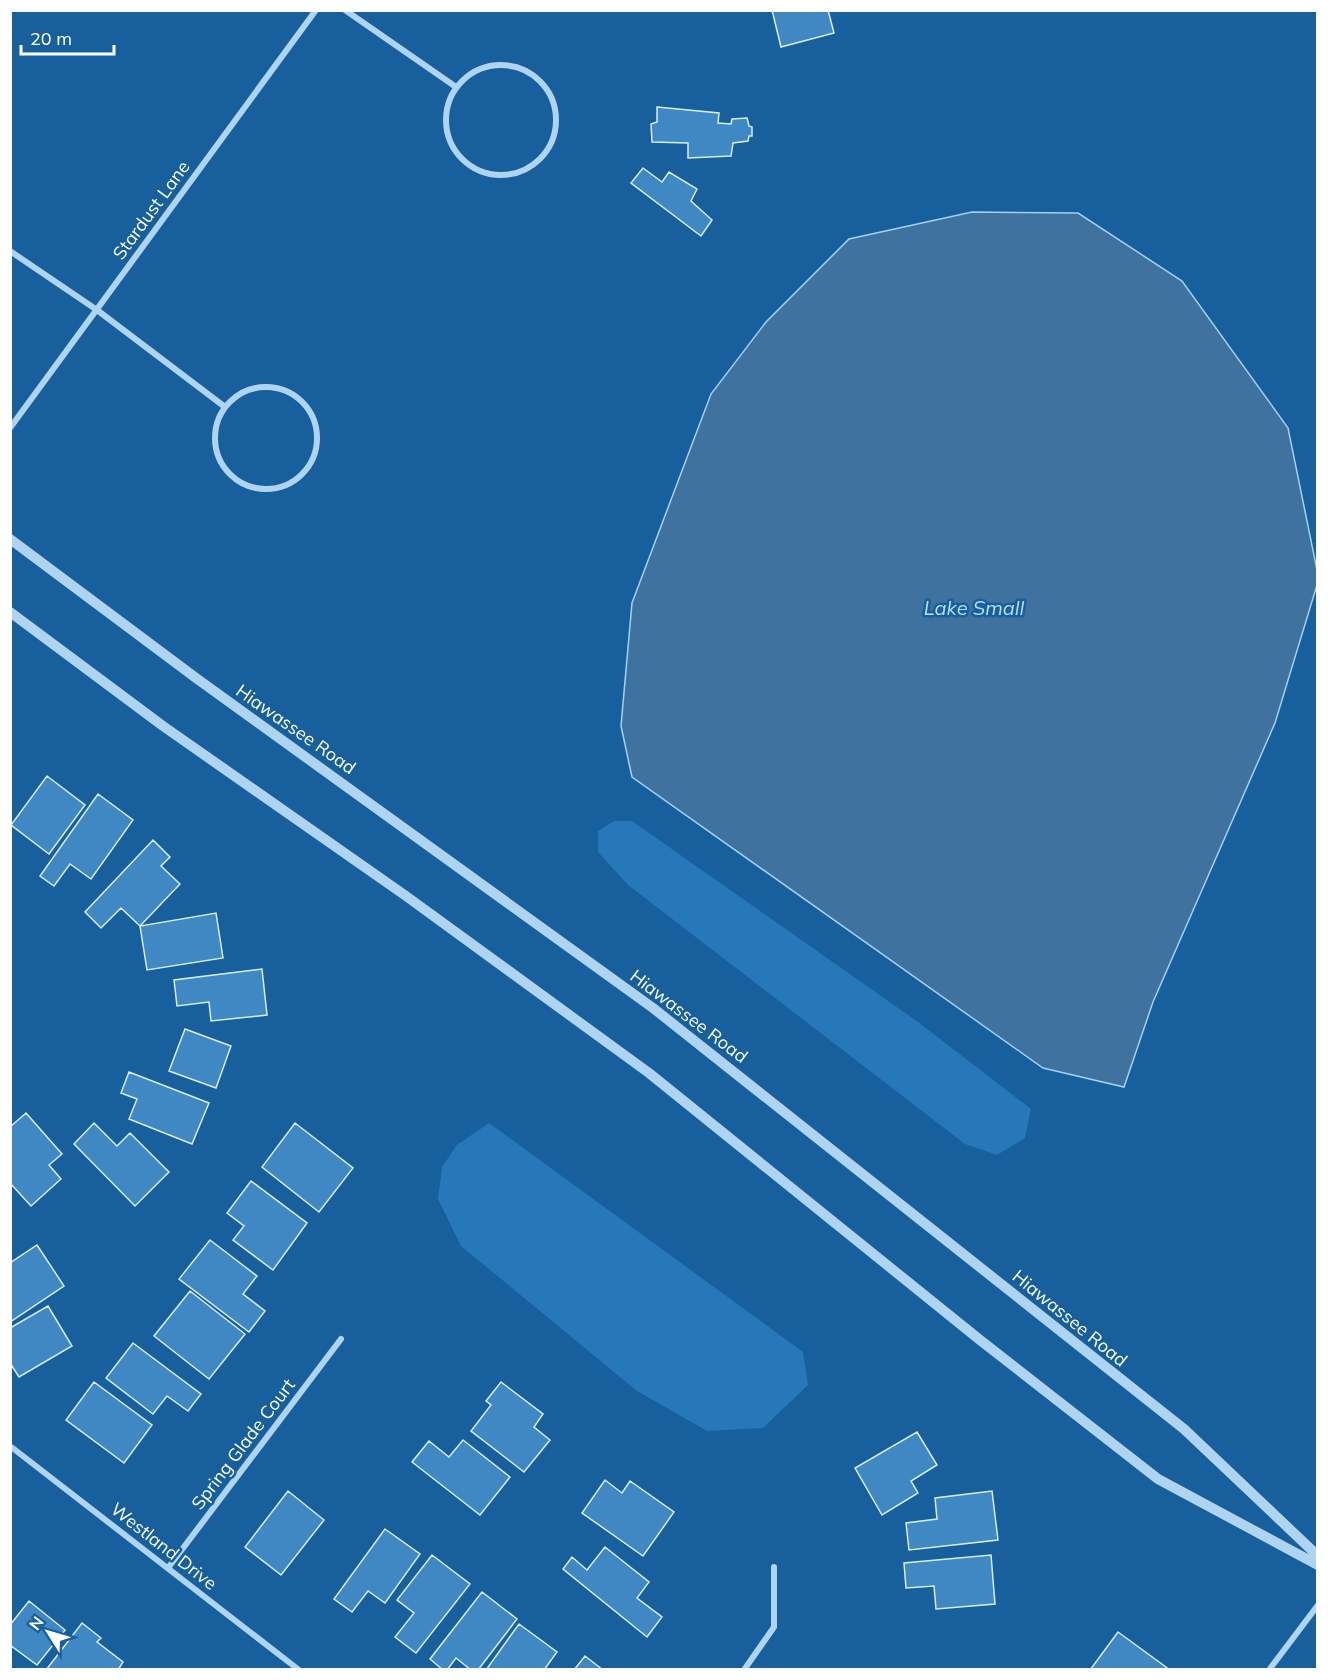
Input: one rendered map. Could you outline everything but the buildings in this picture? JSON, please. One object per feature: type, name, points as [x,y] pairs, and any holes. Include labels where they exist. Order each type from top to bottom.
[{"type":"street","name":"Stardust Lane","points":[[10,428],[316,10]]},
{"type":"street","points":[[345,10],[456,87]]},
{"type":"street","points":[[492,65],[514,66],[534,75],[548,90],[556,111],[555,133],[546,152],[530,167],[510,175],[488,174],[468,165],[454,149],[446,129],[447,107],[456,87],[472,73],[492,65]]},
{"type":"street","points":[[10,251],[97,310],[225,407]]},
{"type":"street","points":[[259,387],[279,388],[297,396],[311,411],[318,431],[316,451],[308,469],[292,483],[274,490],[253,489],[235,480],[221,465],[215,446],[216,426],[225,407],[239,393],[259,387]]},
{"type":"street","name":"Hiawassee Road","points":[[10,539],[196,678],[653,1008],[1184,1429],[1317,1556]]},
{"type":"street","points":[[10,612],[163,726],[406,896],[649,1073],[980,1340],[1158,1479],[1317,1565]]},
{"type":"street","name":"Spring Glade Court","points":[[168,1568],[341,1339]]},
{"type":"street","name":"Westland Drive","points":[[10,1446],[299,1670]]},
{"type":"street","points":[[744,1670],[774,1627],[774,1567]]},
{"type":"street","points":[[1269,1670],[1317,1605]]},
{"type":"shaded area","points":[[614,821],[632,821],[918,1022],[1031,1109],[1025,1138],[997,1155],[965,1144],[628,885],[598,852],[598,831]]},
{"type":"shaded area","points":[[489,1123],[803,1352],[808,1385],[763,1428],[707,1431],[637,1391],[461,1246],[438,1199],[442,1167],[457,1145]]},
{"type":"water","name":"Lake Small","points":[[972,212],[1078,213],[1182,281],[1288,428],[1317,570],[1317,585],[1275,723],[1153,1002],[1124,1087],[1043,1068],[632,777],[621,726],[632,603],[711,394],[766,322],[849,239]]}]
